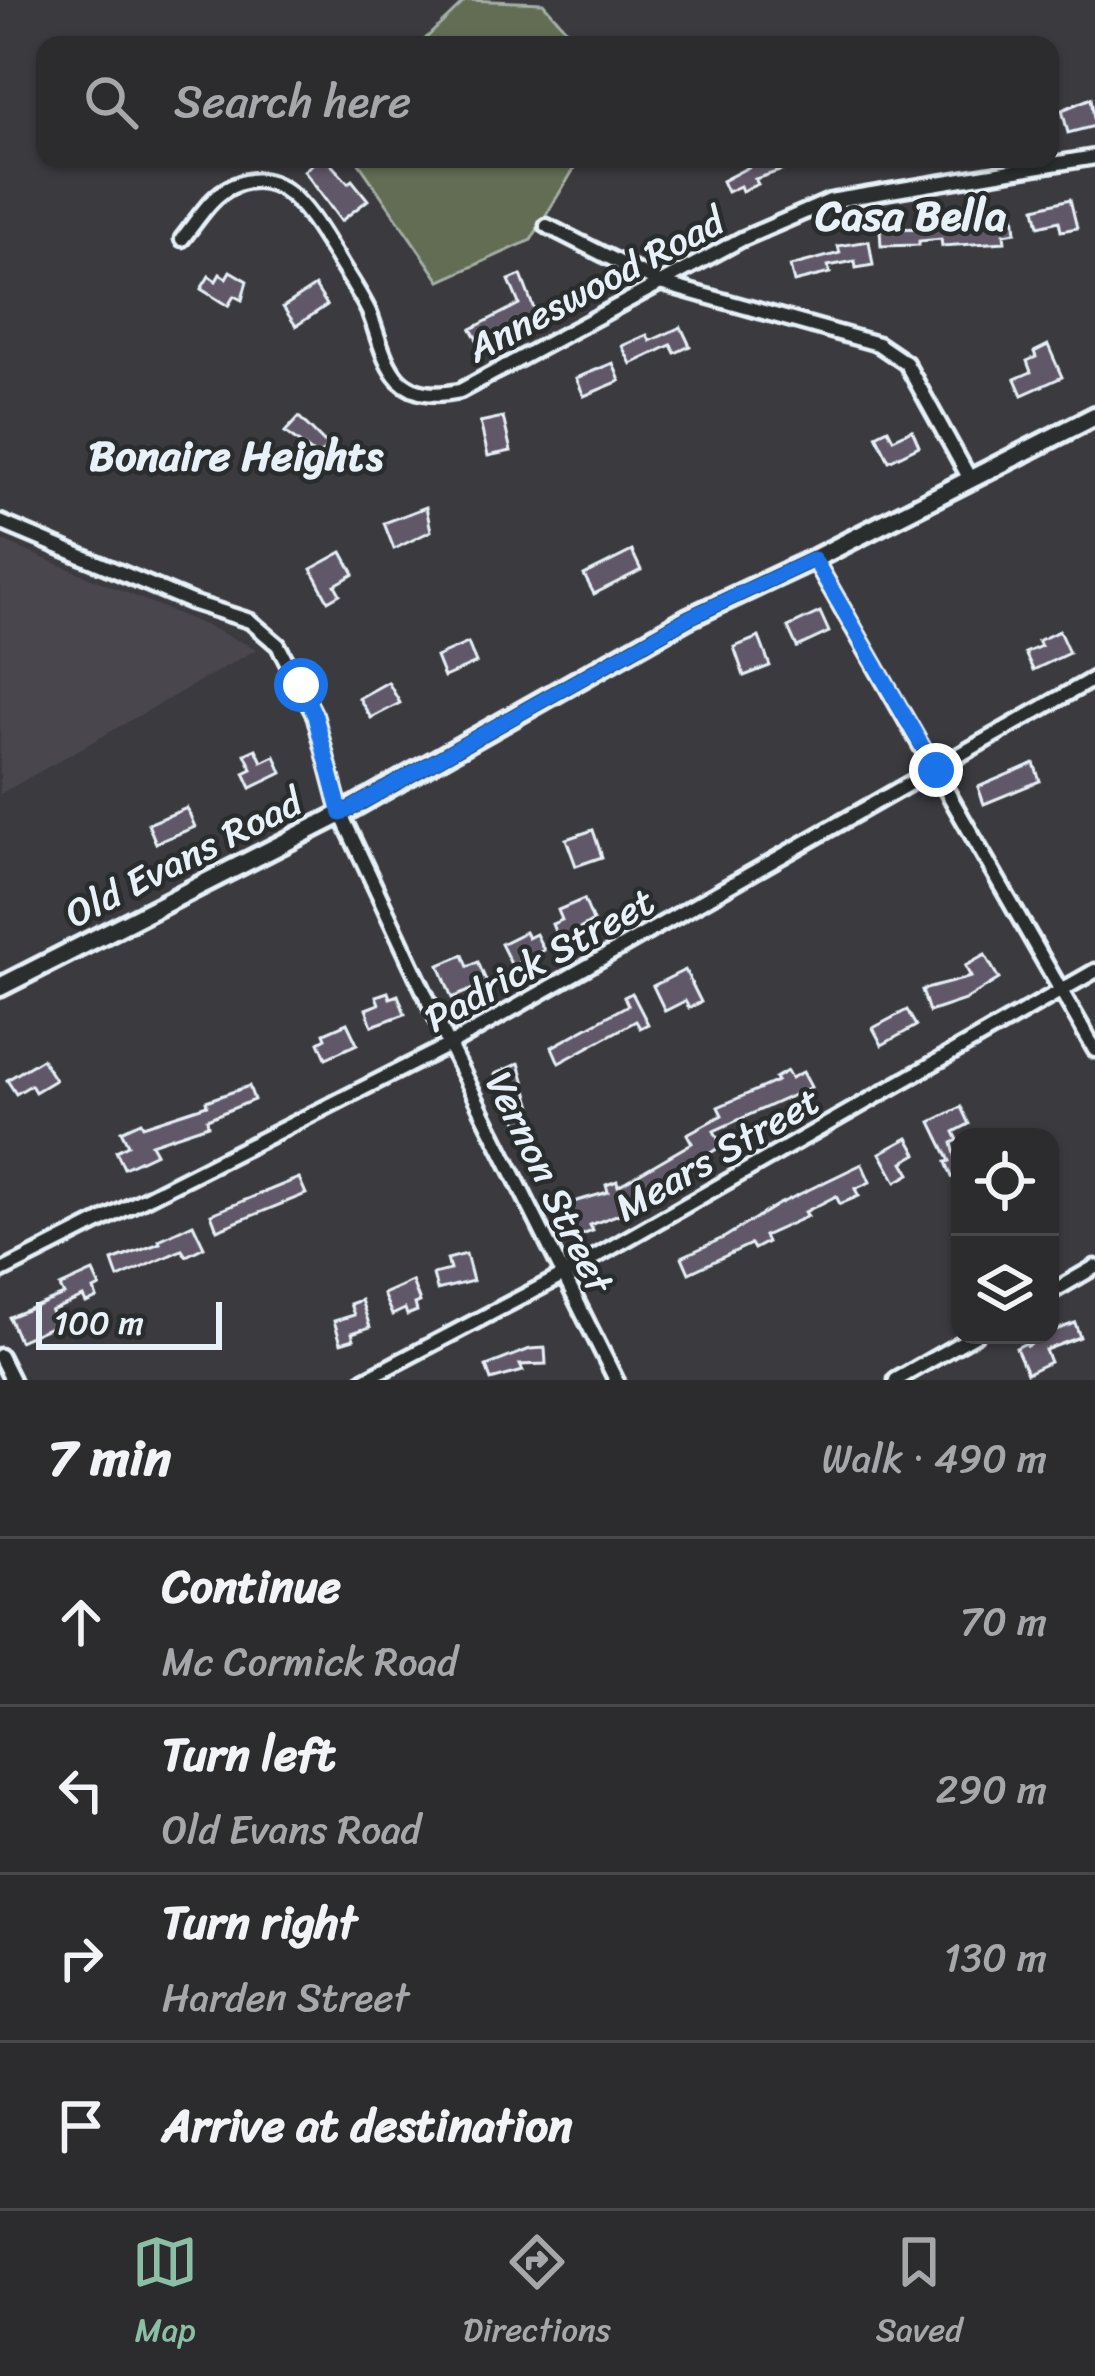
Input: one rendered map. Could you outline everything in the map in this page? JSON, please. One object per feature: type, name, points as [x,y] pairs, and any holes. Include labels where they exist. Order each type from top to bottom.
[{"type":"street","name":"Anneswood Road","points":[[1059,163],[1095,157]]},
{"type":"street","name":"Anneswood Road","points":[[182,239],[213,198],[230,186],[264,181],[283,188],[300,200],[354,285],[401,382],[419,393],[438,395],[460,391],[742,238],[830,201],[1029,168]]},
{"type":"street","points":[[547,226],[660,283],[878,344],[906,363],[970,479]]},
{"type":"street","name":"Old Evans Road","points":[[0,987],[341,814],[688,618],[1095,416]]},
{"type":"street","name":"Vernon Street","points":[[0,522],[191,602],[250,621],[278,645],[315,716],[341,814],[449,1045],[616,1380]]},
{"type":"street","points":[[814,559],[1095,1050]]},
{"type":"street","name":"Padrick Street","points":[[0,1272],[449,1045],[1095,678]]},
{"type":"street","name":"Mears Street","points":[[364,1380],[562,1276],[1095,970]]},
{"type":"street","points":[[1059,1287],[1095,1267]]},
{"type":"street","points":[[896,1380],[959,1344]]},
{"type":"street","points":[[0,1357],[12,1380]]},
{"type":"shaded area","points":[[0,540],[209,627],[257,649],[0,794]]},
{"type":"green space","points":[[466,0],[543,3],[572,36],[428,36]]},
{"type":"green space","points":[[362,168],[575,168],[531,240],[440,281]]},
{"type":"building","points":[[1091,98],[1095,126],[1068,133],[1062,110]]},
{"type":"building","points":[[334,168],[368,200],[341,221],[304,171]]},
{"type":"building","points":[[747,168],[789,168],[755,179],[758,184],[742,191],[740,186],[727,192],[722,181]]},
{"type":"building","points":[[1070,199],[1077,228],[1061,231],[1059,221],[1039,226],[1035,208]]},
{"type":"building","points":[[1014,213],[1016,232],[1004,234],[1005,242],[942,246],[941,239],[881,246],[880,229],[931,228],[930,222]]},
{"type":"building","points":[[869,241],[873,265],[856,268],[855,261],[828,266],[830,273],[794,282],[790,266],[840,253],[838,246]]},
{"type":"building","points":[[230,271],[247,281],[242,300],[234,296],[228,306],[201,289],[209,276],[216,281]]},
{"type":"building","points":[[521,275],[537,317],[480,345],[471,329],[519,304],[509,280]]},
{"type":"building","points":[[315,286],[327,305],[296,326],[283,307]]},
{"type":"building","points":[[681,327],[690,346],[675,353],[671,345],[631,364],[622,346],[647,335],[650,341]]},
{"type":"building","points":[[1048,345],[1062,377],[1022,395],[1015,379],[1031,372],[1027,361]]},
{"type":"building","points":[[613,363],[620,381],[584,396],[576,378]]},
{"type":"building","points":[[299,417],[328,446],[317,457],[285,432]]},
{"type":"building","points":[[503,417],[511,451],[488,456],[480,422]]},
{"type":"building","points":[[888,429],[893,439],[912,430],[919,446],[889,461],[876,435]]},
{"type":"building","points":[[426,507],[431,531],[394,549],[384,523]]},
{"type":"building","points":[[632,551],[641,570],[594,594],[584,575]]},
{"type":"building","points":[[342,552],[354,574],[335,585],[340,594],[328,601],[311,569]]},
{"type":"building","points":[[820,612],[829,632],[797,647],[788,627]]},
{"type":"building","points":[[1059,631],[1069,653],[1033,670],[1025,653]]},
{"type":"building","points":[[759,637],[770,666],[744,676],[734,647]]},
{"type":"building","points":[[468,643],[476,663],[444,677],[436,657]]},
{"type":"building","points":[[388,682],[400,703],[371,718],[359,698]]},
{"type":"building","points":[[256,749],[262,762],[275,756],[282,773],[251,788],[244,773],[252,769],[245,754]]},
{"type":"building","points":[[1034,763],[1040,781],[984,804],[978,787]]},
{"type":"building","points":[[187,808],[195,827],[156,843],[148,824]]},
{"type":"building","points":[[593,830],[602,857],[576,866],[566,839]]},
{"type":"building","points":[[584,899],[593,921],[559,941],[552,924],[562,920],[558,910]]},
{"type":"building","points":[[525,932],[528,938],[536,934],[544,950],[512,966],[501,944]]},
{"type":"building","points":[[463,955],[468,967],[478,962],[487,983],[452,998],[439,965]]},
{"type":"building","points":[[985,955],[999,979],[965,1000],[929,1012],[922,990],[971,977],[965,966]]},
{"type":"building","points":[[685,970],[701,1002],[689,1008],[685,1001],[665,1011],[653,986]]},
{"type":"building","points":[[388,992],[390,998],[398,995],[405,1014],[372,1026],[366,1009],[379,1004],[376,996]]},
{"type":"building","points":[[632,993],[648,1024],[640,1028],[636,1021],[559,1063],[552,1047],[628,1005],[624,997]]},
{"type":"building","points":[[907,1010],[916,1026],[882,1045],[873,1028]]},
{"type":"building","points":[[347,1023],[357,1044],[326,1058],[319,1042],[326,1038],[324,1033]]},
{"type":"building","points":[[42,1059],[55,1080],[35,1092],[31,1085],[16,1094],[7,1080]]},
{"type":"building","points":[[519,1063],[537,1124],[520,1130],[506,1088],[502,1090],[495,1074]]},
{"type":"building","points":[[787,1071],[791,1078],[803,1072],[811,1087],[714,1131],[722,1146],[625,1204],[627,1211],[590,1225],[593,1231],[568,1240],[556,1207],[608,1192],[606,1185],[617,1181],[618,1186],[692,1143],[687,1134],[722,1115],[718,1107],[777,1081]]},
{"type":"building","points":[[249,1086],[254,1100],[207,1119],[208,1125],[151,1144],[156,1153],[124,1168],[116,1151],[128,1145],[121,1131],[207,1105],[206,1101]]},
{"type":"building","points":[[961,1107],[969,1124],[951,1128],[951,1174],[946,1162],[950,1161],[931,1122]]},
{"type":"building","points":[[908,1138],[917,1154],[903,1162],[910,1174],[896,1182],[880,1153]]},
{"type":"building","points":[[862,1164],[870,1182],[855,1189],[859,1196],[840,1204],[836,1196],[805,1212],[808,1216],[764,1236],[767,1242],[754,1249],[751,1244],[689,1273],[682,1257]]},
{"type":"building","points":[[299,1178],[306,1194],[217,1230],[211,1214]]},
{"type":"building","points":[[193,1224],[204,1247],[186,1256],[182,1250],[118,1278],[112,1261]]},
{"type":"building","points":[[466,1254],[473,1281],[437,1290],[433,1274],[450,1270],[447,1259]]},
{"type":"building","points":[[93,1272],[100,1287],[94,1290],[97,1298],[86,1303],[83,1297],[51,1311],[57,1324],[19,1341],[9,1317],[64,1295],[60,1287]]},
{"type":"building","points":[[412,1281],[420,1302],[415,1304],[417,1311],[407,1315],[405,1309],[392,1315],[383,1294]]},
{"type":"building","points":[[361,1300],[370,1327],[341,1343],[334,1321],[354,1315],[350,1304]]},
{"type":"building","points":[[1075,1323],[1080,1337],[1045,1350],[1050,1362],[1027,1373],[1016,1348],[1059,1344],[1059,1329]]},
{"type":"building","points":[[545,1348],[546,1364],[520,1365],[523,1371],[491,1380],[486,1366]]},
{"type":"district","name":"Casa Bella","points":[[911,215]]},
{"type":"district","name":"Bonaire Heights","points":[[236,455]]},
{"type":"route","points":[[301,685],[315,716],[341,814],[688,618],[814,559],[936,770]]}]
